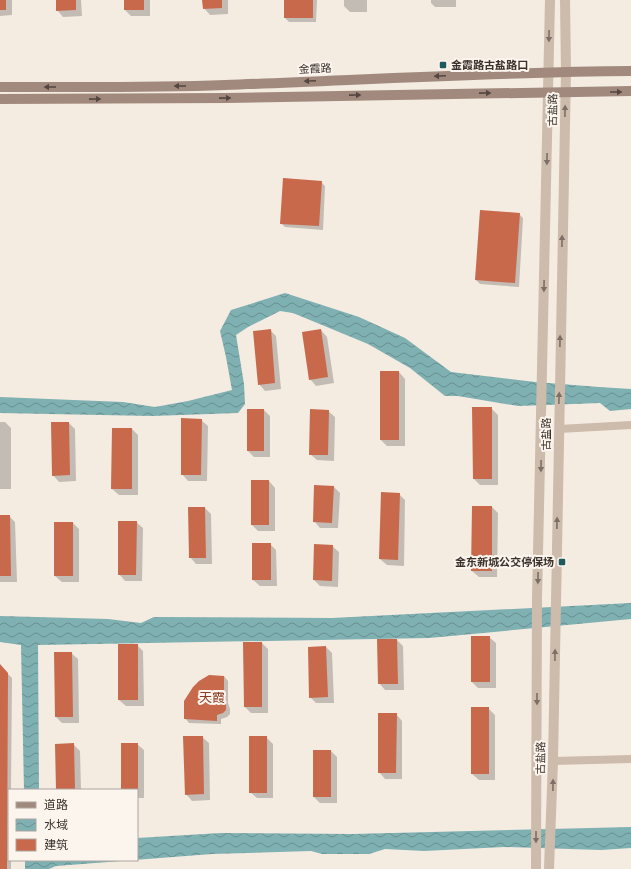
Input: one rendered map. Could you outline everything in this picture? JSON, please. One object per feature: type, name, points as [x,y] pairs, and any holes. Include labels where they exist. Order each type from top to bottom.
[{"type":"main road","name":"金霞路","points":[[0,87],[224,85],[566,71],[631,71]]},
{"type":"main road","points":[[0,100],[631,92]]},
{"type":"street","name":"古盐路","points":[[536,869],[537,632],[550,0]]},
{"type":"street","name":"古盐路","points":[[549,869],[552,824],[559,429],[558,415],[566,71],[565,0]]},
{"type":"street","points":[[559,429],[631,425]]},
{"type":"street","points":[[553,760],[631,759]]},
{"type":"water","points":[[285,293],[359,317],[405,338],[451,372],[535,382],[631,389],[631,409],[610,411],[600,403],[518,406],[458,396],[445,396],[410,368],[368,344],[293,313],[280,311],[248,327],[236,335],[244,384],[245,404],[238,413],[152,416],[0,413],[0,397],[123,402],[155,407],[188,401],[232,390],[220,331],[231,310]]},
{"type":"water","points":[[631,603],[631,619],[429,638],[38,645],[39,789],[24,789],[21,645],[0,642],[0,616],[108,619],[141,623],[154,617],[332,618]]},
{"type":"water","points":[[631,827],[631,848],[601,850],[504,847],[424,851],[385,849],[369,854],[322,854],[311,851],[212,854],[138,860],[138,838],[221,833],[353,834]]},
{"type":"water","points":[[25,861],[121,861],[56,866],[49,869],[25,869]]},
{"type":"building","points":[[0,0],[6,0],[6,10],[0,10]]},
{"type":"building","points":[[56,0],[76,0],[76,10],[56,11]]},
{"type":"building","points":[[124,0],[144,0],[144,10],[124,10]]},
{"type":"building","points":[[202,0],[222,0],[222,8],[203,9]]},
{"type":"building","points":[[284,0],[313,0],[313,18],[284,18]]},
{"type":"building","points":[[283,178],[322,181],[319,226],[280,224]]},
{"type":"building","points":[[480,210],[520,213],[515,283],[475,280]]},
{"type":"building","points":[[271,329],[275,383],[258,385],[253,331]]},
{"type":"building","points":[[321,329],[328,377],[309,380],[302,332]]},
{"type":"building","points":[[380,371],[399,371],[399,440],[380,440]]},
{"type":"building","points":[[472,407],[492,407],[492,479],[473,479]]},
{"type":"building","points":[[247,409],[264,409],[264,451],[247,451]]},
{"type":"building","points":[[310,409],[329,410],[328,455],[309,455]]},
{"type":"building","points":[[181,418],[202,419],[201,475],[181,475]]},
{"type":"building","points":[[51,422],[69,422],[70,475],[52,476]]},
{"type":"building","points":[[112,428],[132,428],[132,489],[111,489]]},
{"type":"building","points":[[251,480],[269,480],[269,525],[251,525]]},
{"type":"building","points":[[314,485],[334,486],[332,523],[313,522]]},
{"type":"building","points":[[381,492],[400,493],[398,560],[379,559]]},
{"type":"building","points":[[472,506],[492,506],[492,571],[471,571]]},
{"type":"building","points":[[188,507],[205,507],[206,558],[189,558]]},
{"type":"building","points":[[0,515],[10,515],[11,576],[0,576]]},
{"type":"building","points":[[118,521],[137,521],[136,575],[118,575]]},
{"type":"building","points":[[54,522],[73,522],[73,576],[54,576]]},
{"type":"building","points":[[252,543],[271,543],[271,580],[252,580]]},
{"type":"building","points":[[314,544],[333,545],[332,581],[313,580]]},
{"type":"building","points":[[471,636],[490,636],[490,682],[471,682]]},
{"type":"building","points":[[377,639],[397,639],[398,684],[378,684]]},
{"type":"building","points":[[243,642],[262,642],[262,707],[244,707]]},
{"type":"building","points":[[118,644],[138,644],[138,700],[118,700]]},
{"type":"building","points":[[326,646],[328,697],[309,698],[308,647]]},
{"type":"building","points":[[54,652],[72,652],[73,717],[55,717]]},
{"type":"building","points":[[0,664],[8,673],[7,869],[0,869]]},
{"type":"building","points":[[209,675],[224,676],[224,699],[226,710],[217,715],[217,721],[184,719],[184,701],[193,687]]},
{"type":"building","points":[[471,707],[489,707],[489,774],[471,774]]},
{"type":"building","points":[[378,713],[397,713],[396,773],[378,773]]},
{"type":"building","points":[[183,736],[203,736],[204,794],[185,795]]},
{"type":"building","points":[[249,736],[267,736],[267,793],[249,793]]},
{"type":"building","points":[[74,743],[75,789],[56,789],[55,744]]},
{"type":"building","points":[[121,743],[138,743],[138,789],[121,789]]},
{"type":"building","points":[[313,750],[331,750],[331,797],[313,797]]},
{"type":"place","name":"金霞路古盐路口","points":[[443,65]]},
{"type":"place","name":"金东新城公交停保场","points":[[562,562]]},
{"type":"district","name":"天霞","points":[[212,697]]}]
